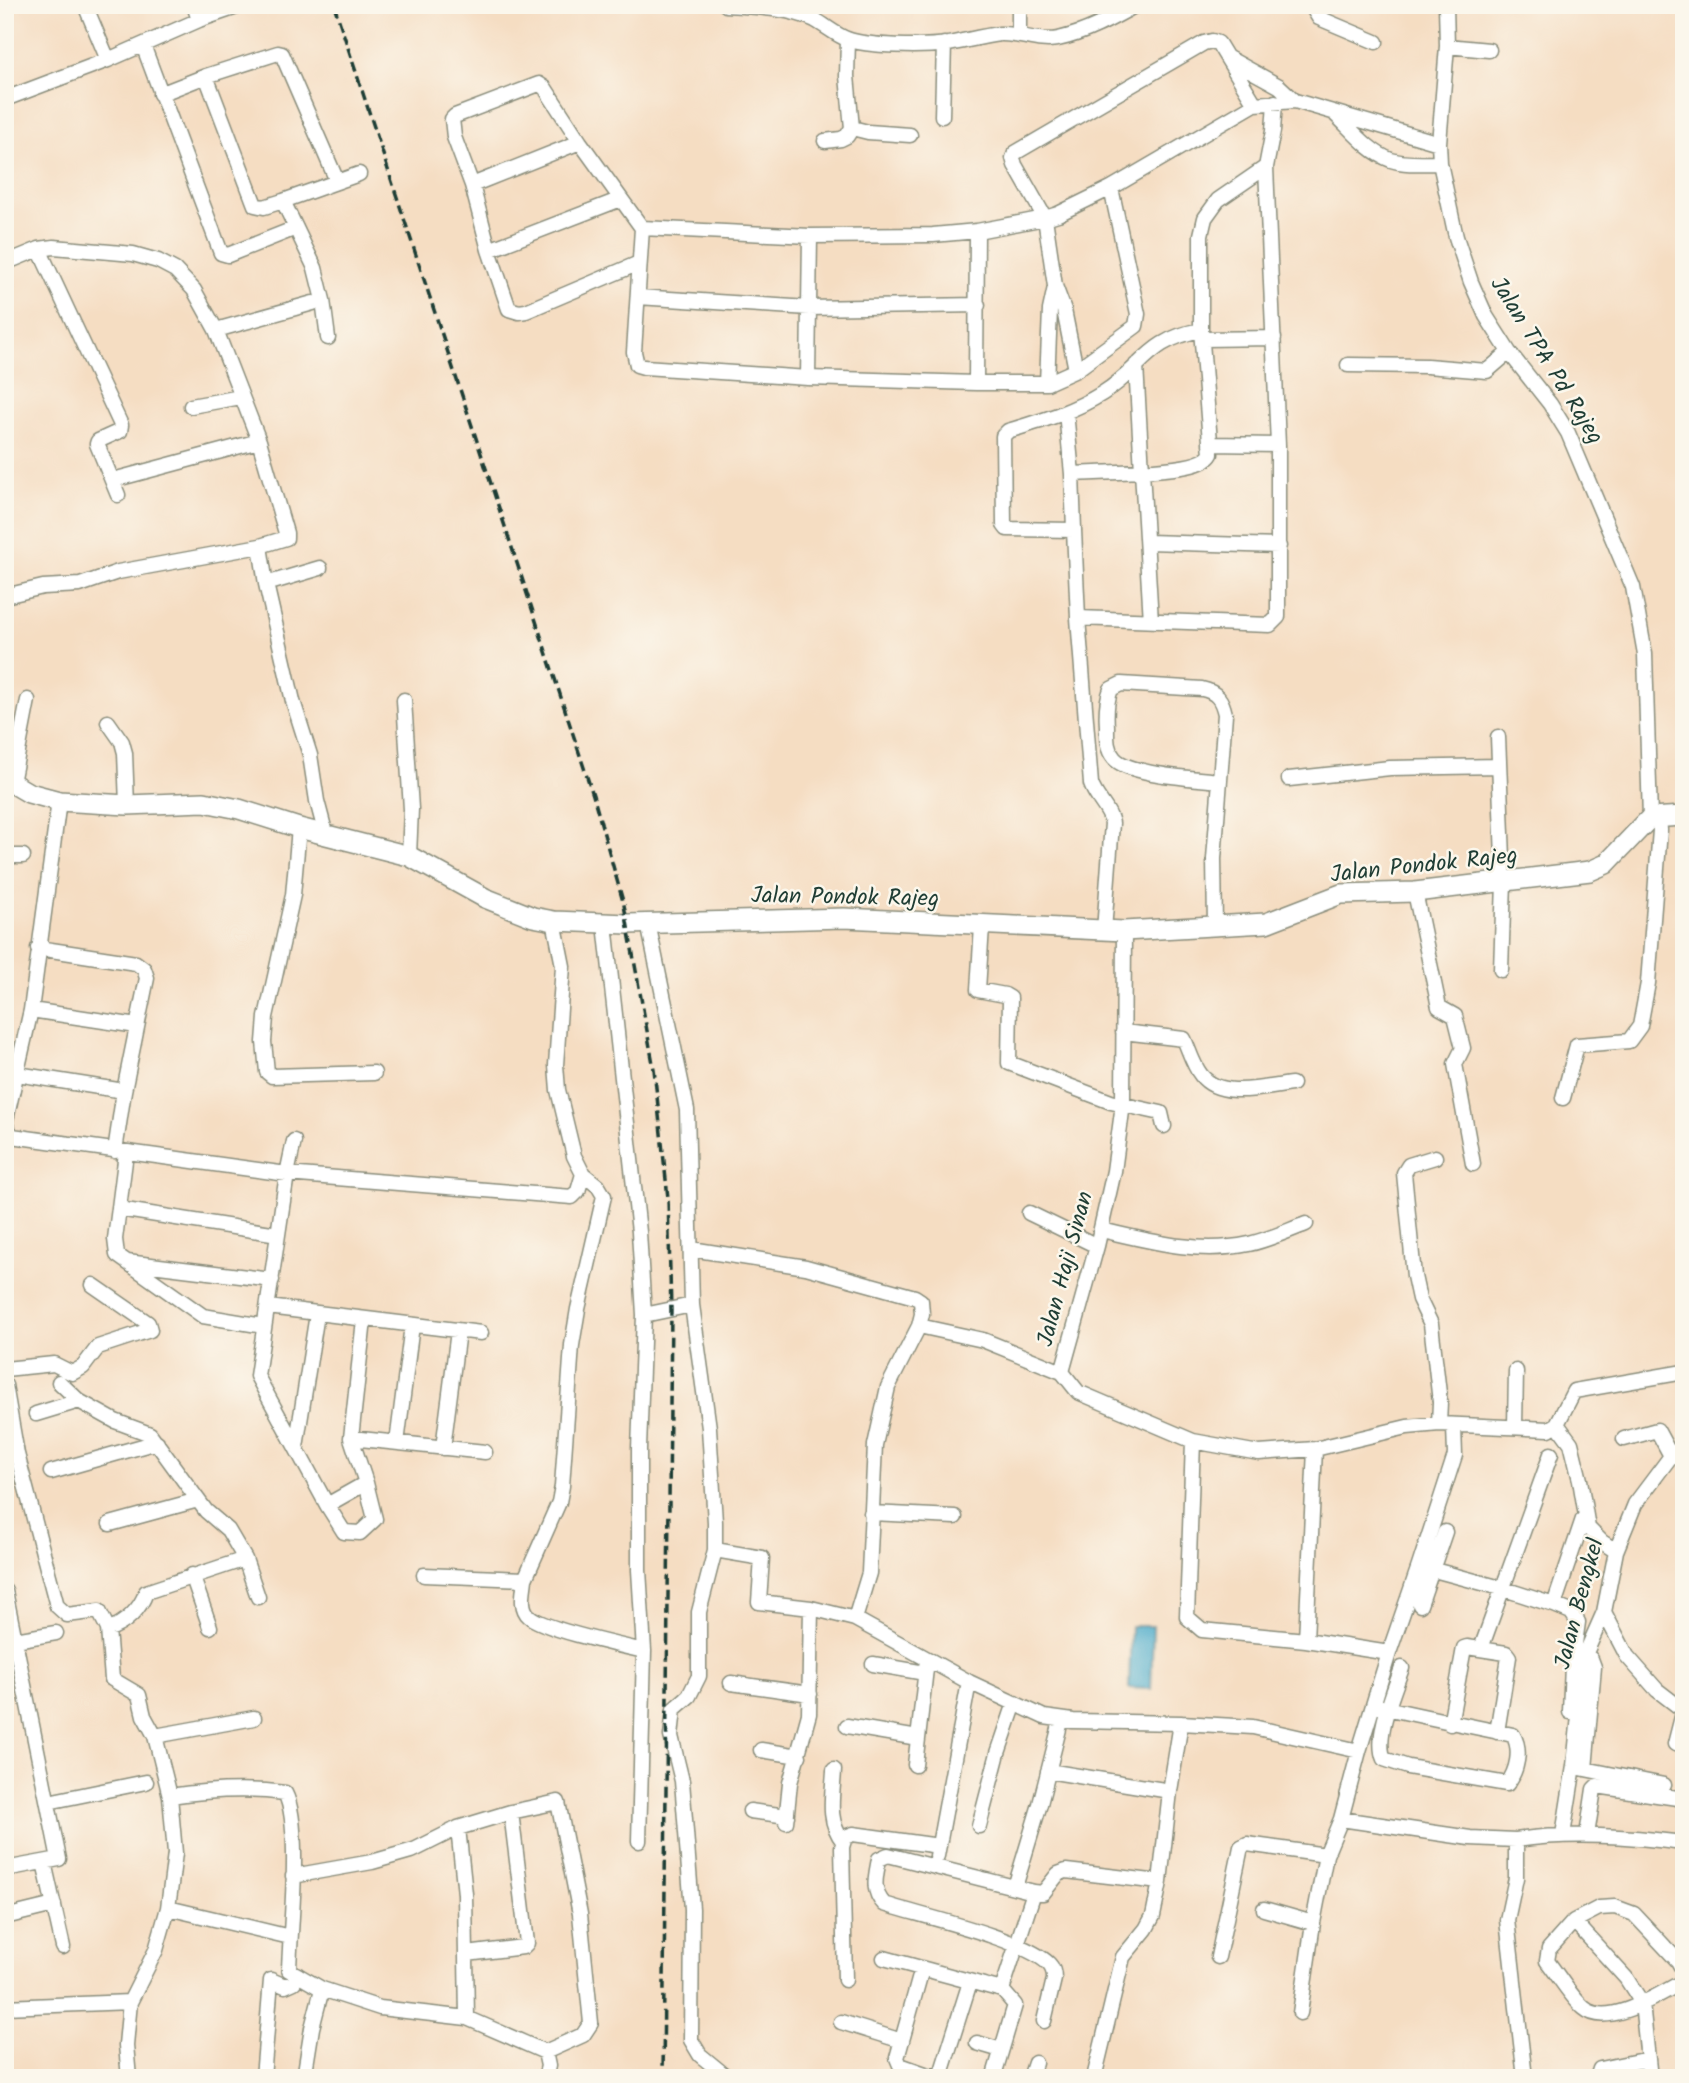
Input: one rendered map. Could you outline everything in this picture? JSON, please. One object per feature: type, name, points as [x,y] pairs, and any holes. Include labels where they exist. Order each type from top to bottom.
[{"type":"main road","name":"Jalan Pondok Rajeg","points":[[9,781],[29,793],[59,801],[127,805],[204,802],[239,809],[299,828],[409,856],[485,898],[533,917],[605,924],[844,918],[1114,931],[1266,923],[1341,894],[1415,892],[1590,870],[1606,864],[1655,818]]},
{"type":"main road","points":[[1655,818],[1684,816]]},
{"type":"street","points":[[85,5],[108,60]]},
{"type":"street","points":[[194,5],[199,20]]},
{"type":"street","points":[[726,5],[777,10],[814,20],[848,40],[871,44],[944,44],[1001,34],[1038,40],[1061,38],[1091,29],[1136,5]]},
{"type":"street","points":[[1019,5],[1019,35]]},
{"type":"street","points":[[1311,5],[1319,18],[1376,42]]},
{"type":"street","name":"Jalan TPA Pd Rajeg","points":[[1446,5],[1447,46],[1439,143],[1440,163],[1456,237],[1486,316],[1568,433],[1633,587],[1645,654],[1655,818],[1660,830],[1648,984],[1640,1026],[1629,1041],[1577,1045],[1563,1098]]},
{"type":"street","points":[[5,99],[237,7]]},
{"type":"street","points":[[825,141],[841,139],[847,136],[852,128],[847,76],[848,40]]},
{"type":"street","points":[[1076,370],[1064,310],[1055,286],[1045,218],[1015,164],[1015,153],[1212,41],[1218,43],[1255,104]]},
{"type":"street","points":[[942,116],[944,44]]},
{"type":"street","points":[[143,45],[221,253],[228,255],[296,228]]},
{"type":"street","points":[[1447,46],[1489,50]]},
{"type":"street","points":[[160,94],[206,76],[282,54],[337,181]]},
{"type":"street","points":[[1227,58],[1279,86],[1294,101]]},
{"type":"street","points":[[206,76],[255,205],[264,207],[359,174]]},
{"type":"street","points":[[639,263],[519,312],[509,309],[489,250],[472,185],[452,132],[451,124],[455,116],[539,84],[545,88],[642,228],[634,352],[637,365],[653,368],[808,378],[1047,383],[1076,370],[1136,326],[1138,320],[1111,188]]},
{"type":"street","points":[[642,228],[810,236],[933,235],[977,231],[1045,218],[1059,214],[1111,188],[1255,104],[1294,101],[1439,143]]},
{"type":"street","points":[[1078,618],[1270,625],[1278,617],[1278,445],[1266,167],[1271,148],[1275,102]]},
{"type":"street","points":[[1332,111],[1366,144],[1383,156],[1409,163],[1440,163]]},
{"type":"street","points":[[852,128],[910,135]]},
{"type":"street","points":[[472,185],[580,142]]},
{"type":"street","points":[[1072,474],[1142,471],[1199,464],[1208,459],[1211,454],[1202,335],[1201,235],[1205,218],[1218,200],[1266,167]]},
{"type":"street","points":[[489,250],[621,199]]},
{"type":"street","points":[[283,201],[315,268],[328,338]]},
{"type":"street","points":[[976,383],[977,231]]},
{"type":"street","points":[[808,378],[810,236]]},
{"type":"street","points":[[5,262],[39,249],[54,247],[133,254],[158,261],[175,270],[194,290],[216,330],[259,441],[286,538],[260,546],[118,572],[80,585],[43,587],[5,596]]},
{"type":"street","points":[[39,249],[121,425],[120,431],[98,441],[97,444],[116,487],[259,441]]},
{"type":"street","points":[[1047,383],[1050,310],[1055,286]]},
{"type":"street","points":[[638,297],[809,308],[978,306]]},
{"type":"street","points":[[216,330],[313,303]]},
{"type":"street","points":[[1074,530],[1007,529],[1004,526],[1003,436],[1008,431],[1066,412],[1104,392],[1158,345],[1179,334],[1274,338]]},
{"type":"street","points":[[1348,365],[1427,366],[1487,371],[1509,352]]},
{"type":"street","points":[[1136,365],[1150,621]]},
{"type":"street","points":[[191,406],[241,397]]},
{"type":"street","name":"Jalan Haji Sinan","points":[[1066,412],[1091,783],[1110,813],[1112,823],[1114,931],[1124,1032],[1123,1104],[1114,1171],[1097,1246],[1062,1372],[1078,1392],[1193,1441],[1259,1453],[1315,1449],[1407,1426],[1515,1426],[1549,1429],[1557,1423]]},
{"type":"street","points":[[1210,443],[1278,445]]},
{"type":"street","points":[[1147,542],[1279,547]]},
{"type":"street","points":[[260,546],[266,584],[293,701],[310,755],[317,801],[326,835]]},
{"type":"street","points":[[266,584],[320,568]]},
{"type":"street","points":[[1215,926],[1214,859],[1225,714],[1218,696],[1202,689],[1121,684],[1111,689],[1106,702],[1108,747],[1112,757],[1119,763],[1140,770],[1218,781]]},
{"type":"street","points":[[9,781],[28,700]]},
{"type":"street","points":[[404,700],[411,809],[409,856]]},
{"type":"street","points":[[108,722],[122,742],[125,752],[127,805]]},
{"type":"street","points":[[1498,737],[1504,882],[1501,970]]},
{"type":"street","points":[[1289,779],[1390,768],[1499,766]]},
{"type":"street","points":[[59,801],[32,1010],[5,1124],[12,1136],[287,1174],[572,1197],[578,1191],[583,1174]]},
{"type":"street","points":[[299,828],[293,895],[266,1017],[264,1042],[267,1072],[272,1076],[374,1073]]},
{"type":"street","points":[[5,856],[23,856]]},
{"type":"street","points":[[1415,892],[1439,1007],[1455,1016],[1462,1048],[1455,1064],[1473,1164]]},
{"type":"street","points":[[554,921],[563,966],[556,1065],[558,1090],[574,1156],[583,1174],[598,1185],[604,1196],[572,1345],[559,1502],[525,1580],[524,1608],[529,1616],[537,1621],[644,1651]]},
{"type":"street","points":[[648,923],[687,1110],[692,1305],[709,1428],[715,1550],[699,1612],[699,1676],[689,1696],[674,1709],[671,1736],[682,1781],[692,1909],[691,2040],[700,2055],[728,2078]]},
{"type":"street","points":[[605,924],[639,1232],[644,1315],[639,1450],[639,1570],[644,1651],[639,1841]]},
{"type":"street","points":[[982,926],[978,990],[1010,998],[1009,1063],[1111,1102],[1161,1113],[1164,1126]]},
{"type":"street","points":[[38,948],[136,963],[144,969],[147,978],[124,1091],[119,1209],[115,1239],[117,1255],[203,1316],[264,1326]]},
{"type":"street","points":[[32,1010],[137,1026]]},
{"type":"street","points":[[1124,1032],[1184,1039],[1200,1074],[1211,1085],[1234,1090],[1292,1084]]},
{"type":"street","points":[[17,1074],[124,1091]]},
{"type":"street","points":[[293,1141],[257,1376],[327,1506],[344,1532],[360,1533],[375,1519],[351,1438],[364,1320]]},
{"type":"street","points":[[1420,1605],[1425,1568],[1455,1455],[1440,1402],[1432,1324],[1419,1299],[1414,1276],[1404,1173],[1409,1165],[1435,1157]]},
{"type":"street","points":[[119,1209],[278,1234]]},
{"type":"street","points":[[1029,1213],[1097,1246]]},
{"type":"street","points":[[1101,1230],[1178,1247],[1213,1249],[1251,1244],[1306,1224]]},
{"type":"street","points":[[691,1249],[807,1267],[915,1297],[921,1301],[919,1326],[888,1387],[875,1445],[869,1573],[855,1619]]},
{"type":"street","points":[[124,1262],[272,1280]]},
{"type":"street","points":[[5,1369],[54,1364],[72,1373],[78,1372],[98,1347],[150,1330],[148,1322],[93,1284]]},
{"type":"street","points":[[644,1315],[692,1305]]},
{"type":"street","points":[[268,1307],[481,1333]]},
{"type":"street","points":[[296,1447],[317,1314]]},
{"type":"street","points":[[397,1443],[412,1325]]},
{"type":"street","points":[[919,1326],[983,1340],[1062,1372]]},
{"type":"street","points":[[443,1448],[458,1331]]},
{"type":"street","points":[[1515,1426],[1516,1371]]},
{"type":"street","points":[[1616,1552],[1588,1528],[1571,1443],[1557,1423],[1574,1391],[1684,1372]]},
{"type":"street","points":[[58,1382],[79,1401],[115,1421],[150,1434],[206,1511],[228,1530],[245,1559],[258,1597]]},
{"type":"street","points":[[5,1385],[17,1454],[57,1606],[67,1615],[99,1611],[108,1629],[112,1679],[139,1695],[144,1716],[155,1736],[170,1796],[174,1853],[168,1908],[156,1950],[130,2002],[126,2045],[129,2078]]},
{"type":"street","points":[[36,1414],[79,1401]]},
{"type":"street","points":[[1624,1439],[1657,1430],[1671,1456]]},
{"type":"street","points":[[351,1438],[485,1452]]},
{"type":"street","points":[[1193,1441],[1186,1617],[1202,1630],[1306,1640],[1389,1653]]},
{"type":"street","points":[[51,1472],[157,1442]]},
{"type":"street","name":"Jalan Bengkel","points":[[1563,1835],[1580,1768],[1585,1655],[1604,1612],[1616,1552],[1635,1504],[1671,1456],[1684,1446]]},
{"type":"street","points":[[1306,1640],[1315,1449]]},
{"type":"street","points":[[1483,1643],[1551,1454]]},
{"type":"street","points":[[327,1506],[366,1483]]},
{"type":"street","points":[[110,1524],[198,1500]]},
{"type":"street","points":[[871,1513],[955,1517]]},
{"type":"street","points":[[1554,1605],[1584,1519]]},
{"type":"street","points":[[1300,2013],[1326,1855],[1341,1819],[1389,1653],[1425,1568],[1445,1532]]},
{"type":"street","points":[[715,1550],[762,1558],[759,1602],[811,1608],[855,1619],[926,1667],[969,1682],[1044,1717],[1061,1721],[1253,1727],[1359,1751]]},
{"type":"street","points":[[108,1629],[115,1628],[133,1613],[143,1603],[146,1592],[245,1559]]},
{"type":"street","points":[[1425,1568],[1502,1588],[1571,1612],[1578,1622],[1572,1665],[1570,1720]]},
{"type":"street","points":[[424,1574],[525,1580]]},
{"type":"street","points":[[192,1575],[210,1627]]},
{"type":"street","points":[[5,1591],[12,1645],[59,1859],[5,1869]]},
{"type":"street","points":[[750,1811],[786,1819],[790,1783],[809,1714],[811,1608]]},
{"type":"street","points":[[1604,1612],[1627,1656],[1657,1690],[1684,1709],[1675,1744],[1684,1747]]},
{"type":"street","points":[[12,1645],[56,1633]]},
{"type":"street","points":[[1450,1724],[1464,1648],[1506,1653],[1509,1657],[1497,1732]]},
{"type":"street","points":[[873,1664],[926,1667]]},
{"type":"street","points":[[915,1765],[926,1667]]},
{"type":"street","points":[[1373,1705],[1389,1709],[1450,1724],[1513,1735],[1518,1744],[1514,1774],[1507,1784],[1408,1767],[1384,1759],[1380,1751],[1389,1709],[1402,1668]]},
{"type":"street","points":[[935,1865],[969,1682]]},
{"type":"street","points":[[730,1683],[810,1694]]},
{"type":"street","points":[[979,1826],[998,1753],[1015,1703]]},
{"type":"street","points":[[155,1736],[254,1718]]},
{"type":"street","points":[[1015,1887],[1061,1721]]},
{"type":"street","points":[[1094,2078],[1124,1957],[1151,1922],[1160,1882],[1181,1723]]},
{"type":"street","points":[[847,1726],[918,1738]]},
{"type":"street","points":[[761,1750],[799,1756]]},
{"type":"street","points":[[1580,1768],[1664,1785]]},
{"type":"street","points":[[834,1770],[832,1820],[835,1831],[843,1841],[845,1980]]},
{"type":"street","points":[[1048,1771],[1170,1791]]},
{"type":"street","points":[[48,1802],[146,1782]]},
{"type":"street","points":[[1587,1835],[1594,1789],[1597,1786],[1684,1799]]},
{"type":"street","points":[[170,1796],[250,1789],[285,1793],[291,1805],[293,1876],[289,1970],[322,1989],[380,2008],[471,2019],[545,2052],[583,2035],[591,2022],[580,1914],[558,1802],[511,1812],[458,1828],[414,1850],[372,1862],[293,1876]]},
{"type":"street","points":[[467,1954],[523,1947],[527,1943],[511,1812]]},
{"type":"street","points":[[1341,1819],[1470,1838],[1516,1840],[1587,1835],[1684,1842],[1684,1849]]},
{"type":"street","points":[[458,1828],[465,1894],[471,2019]]},
{"type":"street","points":[[843,1841],[845,1837],[853,1834],[939,1846]]},
{"type":"street","points":[[1516,1840],[1516,1878],[1507,1920],[1525,2078]]},
{"type":"street","points":[[1218,1957],[1241,1847],[1247,1844],[1326,1855]]},
{"type":"street","points":[[1044,2021],[1054,1973],[1048,1963],[1018,1945],[884,1905],[874,1888],[879,1858],[888,1855],[935,1865],[1043,1893],[1058,1874],[1066,1871],[1160,1882]]},
{"type":"street","points":[[44,1862],[63,1947]]},
{"type":"street","points":[[1002,1990],[1034,1892]]},
{"type":"street","points":[[5,1917],[54,1905]]},
{"type":"street","points":[[1684,1972],[1678,1961],[1634,1914],[1615,1907],[1599,1908],[1574,1921],[1549,1949],[1547,1961],[1585,2009],[1602,2016],[1642,2003],[1684,1981]]},
{"type":"street","points":[[168,1908],[290,1937]]},
{"type":"street","points":[[1264,1909],[1313,1923]]},
{"type":"street","points":[[1574,1921],[1626,1978],[1642,2003],[1650,2078]]},
{"type":"street","points":[[884,1958],[1002,1990],[1014,2005],[995,2072]]},
{"type":"street","points":[[922,1969],[897,2058],[900,2065],[931,2076],[941,2074],[970,1982]]},
{"type":"street","points":[[263,2078],[271,1980],[285,1986],[294,1982],[298,1975]]},
{"type":"street","points":[[304,2078],[322,1989]]},
{"type":"street","points":[[471,2019],[475,1999]]},
{"type":"street","points":[[5,2007],[130,2002]]},
{"type":"street","points":[[841,2022],[902,2041]]},
{"type":"street","points":[[977,2043],[1001,2050]]},
{"type":"street","points":[[545,2052],[548,2066],[545,2078]]},
{"type":"street","points":[[1597,2078],[1600,2069],[1648,2059]]},
{"type":"street","points":[[1030,2078],[1035,2063]]},
{"type":"water","points":[[1131,1626],[1153,1626],[1151,1689],[1129,1688]]},
{"type":"railway","points":[[334,5],[593,795],[624,905],[654,1069],[668,1198],[671,1310],[663,2078]]}]
